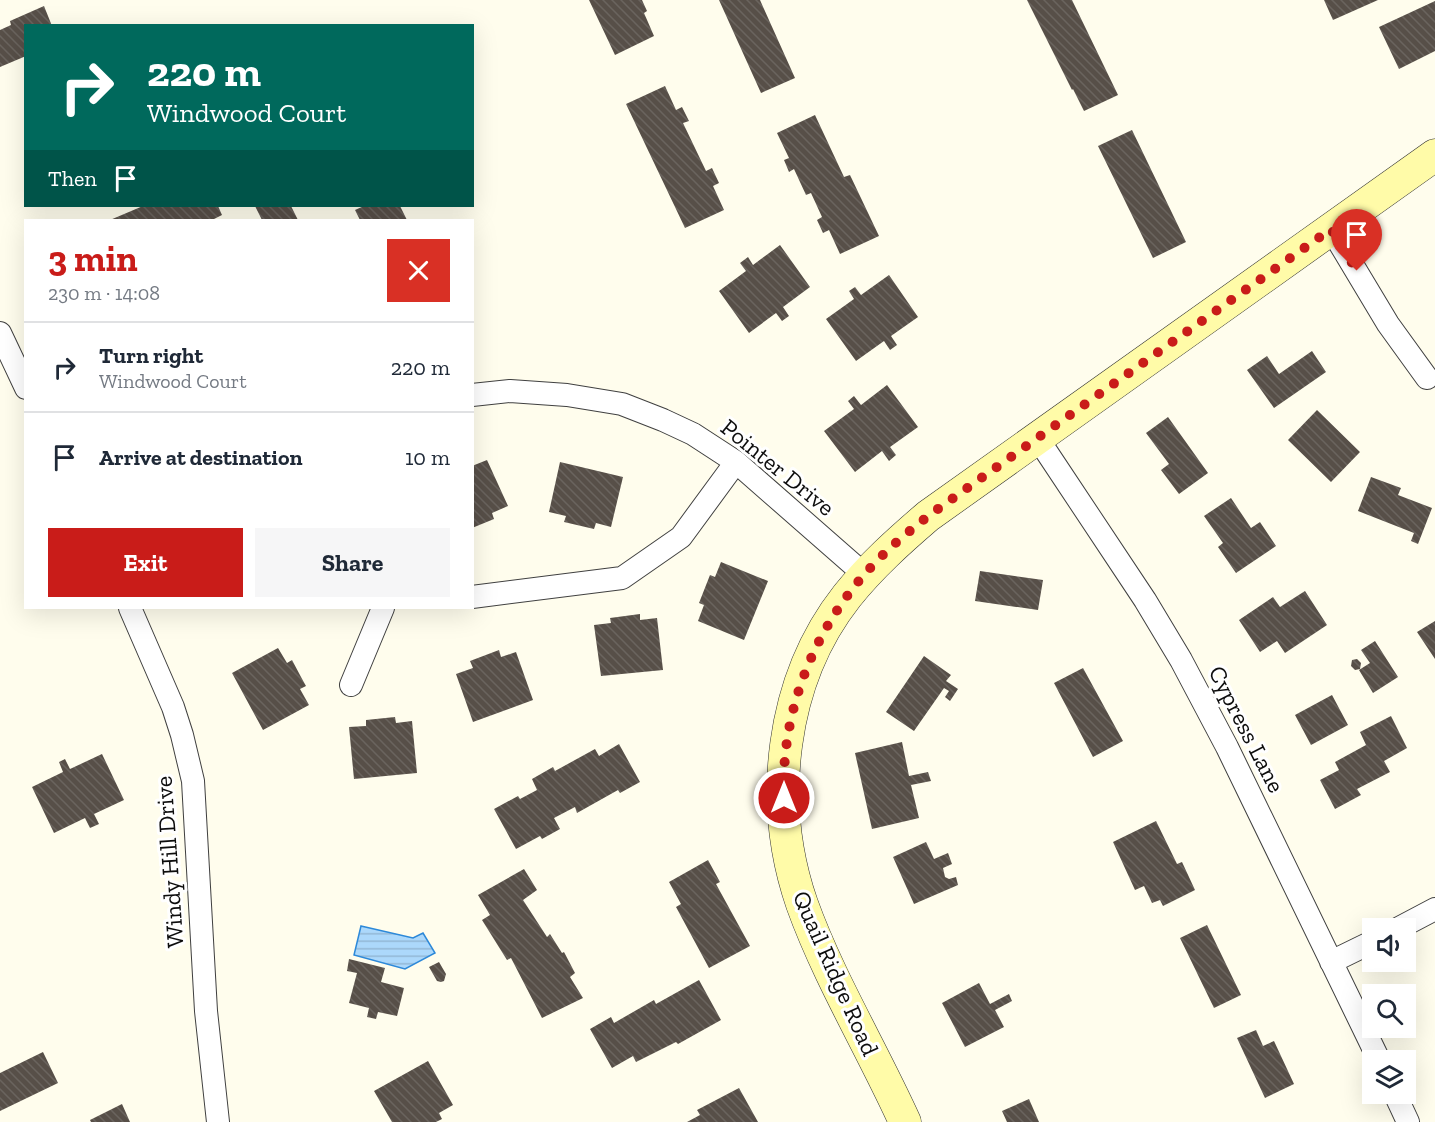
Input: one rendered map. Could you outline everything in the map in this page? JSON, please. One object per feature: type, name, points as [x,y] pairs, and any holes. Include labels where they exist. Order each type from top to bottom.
[{"type":"street","name":"Quail Ridge Road","points":[[905,1122],[814,936],[801,902],[789,857],[784,819],[784,757],[795,701],[823,633],[846,598],[865,575],[885,553],[928,516],[1435,155]]},
{"type":"street","points":[[1331,229],[1388,324],[1426,378]]},
{"type":"street","points":[[0,333],[24,384]]},
{"type":"street","name":"Pointer Drive","points":[[474,395],[510,392],[567,394],[622,404],[663,420],[693,434],[736,462],[865,575]]},
{"type":"street","name":"Cypress Lane","points":[[1038,439],[1181,660],[1227,747],[1374,1050]]},
{"type":"street","points":[[474,597],[622,578],[681,537],[736,462]]},
{"type":"street","name":"Windy Hill Drive","points":[[130,609],[173,707],[193,781],[206,1011],[218,1122]]},
{"type":"street","points":[[351,685],[383,609]]},
{"type":"street","points":[[1416,919],[1435,909]]},
{"type":"street","points":[[1331,962],[1362,947]]},
{"type":"street","points":[[1400,1104],[1408,1122]]},
{"type":"water","points":[[361,926],[413,938],[423,933],[435,953],[405,969],[354,955]]},
{"type":"building","points":[[589,0],[642,0],[647,11],[644,13],[654,36],[615,55]]},
{"type":"building","points":[[719,0],[760,0],[795,78],[761,93]]},
{"type":"building","points":[[1027,0],[1072,0],[1118,95],[1084,111]]},
{"type":"building","points":[[1324,0],[1378,0],[1333,20]]},
{"type":"building","points":[[1435,1],[1435,51],[1399,69],[1379,27]]},
{"type":"building","points":[[44,6],[51,24],[24,24],[24,57],[0,67],[0,30],[11,25],[10,21]]},
{"type":"building","points":[[665,86],[676,110],[682,107],[689,121],[683,123],[706,171],[712,168],[719,183],[713,186],[724,210],[685,228],[626,104]]},
{"type":"building","points":[[815,115],[844,177],[850,175],[879,236],[840,254],[829,230],[823,233],[817,220],[822,217],[811,193],[806,195],[794,169],[789,172],[784,160],[789,158],[777,133]]},
{"type":"building","points":[[1132,130],[1186,242],[1153,258],[1098,146]]},
{"type":"building","points":[[141,207],[218,207],[222,215],[214,219],[112,219]]},
{"type":"building","points":[[256,207],[292,207],[298,219],[262,219]]},
{"type":"building","points":[[362,207],[400,207],[406,219],[360,219],[355,210]]},
{"type":"building","points":[[780,245],[810,287],[783,307],[789,316],[782,321],[776,313],[749,333],[719,291],[746,271],[740,263],[748,257],[753,265]]},
{"type":"building","points":[[889,275],[918,317],[891,336],[897,345],[890,350],[884,341],[856,361],[826,319],[854,299],[849,291],[855,287],[861,295]]},
{"type":"building","points":[[1312,351],[1326,372],[1274,408],[1247,370],[1267,356],[1279,374]]},
{"type":"building","points":[[887,385],[918,427],[890,447],[896,455],[889,461],[882,451],[855,472],[824,431],[854,409],[848,401],[854,396],[861,405]]},
{"type":"building","points":[[1317,410],[1360,452],[1331,482],[1288,440]]},
{"type":"building","points":[[1168,417],[1208,473],[1179,494],[1161,470],[1169,464],[1146,433]]},
{"type":"building","points":[[487,460],[508,506],[492,513],[494,519],[474,527],[474,465]]},
{"type":"building","points":[[560,462],[623,477],[611,527],[596,523],[594,529],[564,522],[566,516],[549,512]]},
{"type":"building","points":[[1371,477],[1401,488],[1398,495],[1432,508],[1418,544],[1411,541],[1414,533],[1358,511]]},
{"type":"building","points":[[1231,498],[1251,528],[1260,522],[1276,546],[1236,573],[1218,547],[1223,543],[1204,516]]},
{"type":"building","points":[[721,562],[768,581],[744,640],[698,621],[704,605],[699,603],[710,575],[715,577]]},
{"type":"building","points":[[980,571],[1043,580],[1038,610],[975,601]]},
{"type":"building","points":[[1305,591],[1327,625],[1285,653],[1277,641],[1260,652],[1239,620],[1273,597],[1280,607]]},
{"type":"building","points":[[640,614],[640,620],[657,618],[663,670],[601,676],[594,625],[611,623],[610,618]]},
{"type":"building","points":[[1435,621],[1435,659],[1417,632]]},
{"type":"building","points":[[1375,641],[1398,677],[1373,693],[1359,670],[1370,663],[1361,650]]},
{"type":"building","points":[[278,648],[287,663],[292,660],[306,686],[300,689],[309,705],[263,730],[232,673]]},
{"type":"building","points":[[499,650],[501,657],[516,652],[533,700],[473,722],[456,674],[473,668],[470,661]]},
{"type":"building","points":[[924,656],[951,675],[946,681],[958,689],[950,701],[945,697],[949,691],[944,688],[914,731],[886,712]]},
{"type":"building","points":[[1357,659],[1361,663],[1360,669],[1355,670],[1351,666],[1352,660]]},
{"type":"building","points":[[1083,668],[1123,741],[1093,757],[1054,683]]},
{"type":"building","points":[[1332,695],[1348,725],[1311,745],[1295,715]]},
{"type":"building","points":[[1391,716],[1407,748],[1384,761],[1390,772],[1357,789],[1361,795],[1335,809],[1320,780],[1339,770],[1335,762],[1366,745],[1360,732]]},
{"type":"building","points":[[395,717],[396,723],[412,721],[417,773],[354,779],[349,727],[366,726],[366,720]]},
{"type":"building","points":[[902,742],[909,776],[928,772],[931,781],[911,785],[919,818],[872,829],[855,753]]},
{"type":"building","points":[[619,744],[640,782],[620,793],[618,790],[577,813],[575,807],[554,818],[560,829],[542,839],[540,836],[516,849],[494,809],[518,796],[520,799],[537,790],[532,779],[553,767],[555,771],[595,749],[599,756]]},
{"type":"building","points":[[102,754],[124,800],[94,814],[99,824],[90,828],[85,818],[54,833],[32,787],[63,772],[59,762],[65,759],[70,769]]},
{"type":"building","points":[[1156,821],[1177,864],[1182,862],[1195,890],[1163,906],[1160,900],[1152,903],[1144,886],[1135,890],[1113,842]]},
{"type":"building","points":[[926,842],[934,859],[948,853],[952,864],[943,868],[945,877],[949,879],[956,877],[958,885],[914,904],[893,857]]},
{"type":"building","points":[[708,860],[720,882],[716,884],[750,946],[709,968],[676,907],[681,904],[669,882]]},
{"type":"building","points":[[524,869],[537,890],[523,900],[547,937],[550,934],[562,953],[564,952],[575,973],[570,977],[583,998],[542,1018],[511,958],[507,960],[482,920],[490,915],[478,895]]},
{"type":"building","points":[[1207,925],[1241,995],[1214,1008],[1180,938]]},
{"type":"building","points":[[349,959],[385,968],[381,982],[404,988],[397,1016],[378,1012],[376,1019],[367,1017],[369,1008],[349,1003],[357,973],[347,971]]},
{"type":"building","points":[[439,962],[446,974],[444,981],[441,982],[437,981],[429,967]]},
{"type":"building","points":[[699,980],[721,1020],[678,1044],[676,1042],[636,1062],[633,1056],[612,1068],[590,1029],[611,1017],[614,1023],[654,1000],[656,1004]]},
{"type":"building","points":[[979,983],[990,1004],[1009,994],[1012,1001],[995,1010],[1004,1027],[965,1047],[942,1003]]},
{"type":"building","points":[[1256,1030],[1263,1046],[1274,1041],[1294,1084],[1265,1098],[1237,1038]]},
{"type":"building","points":[[43,1052],[58,1083],[0,1111],[0,1073]]},
{"type":"building","points":[[428,1061],[453,1105],[439,1113],[442,1119],[436,1122],[392,1122],[374,1091]]},
{"type":"building","points":[[739,1088],[758,1122],[687,1122],[700,1115],[697,1110]]},
{"type":"building","points":[[1029,1099],[1039,1122],[1007,1122],[1002,1111]]},
{"type":"building","points":[[122,1104],[130,1122],[91,1122],[90,1120]]},
{"type":"route","points":[[784,798],[785,747],[795,701],[808,665],[823,633],[846,598],[885,553],[928,516],[1331,229],[1357,271]]}]
